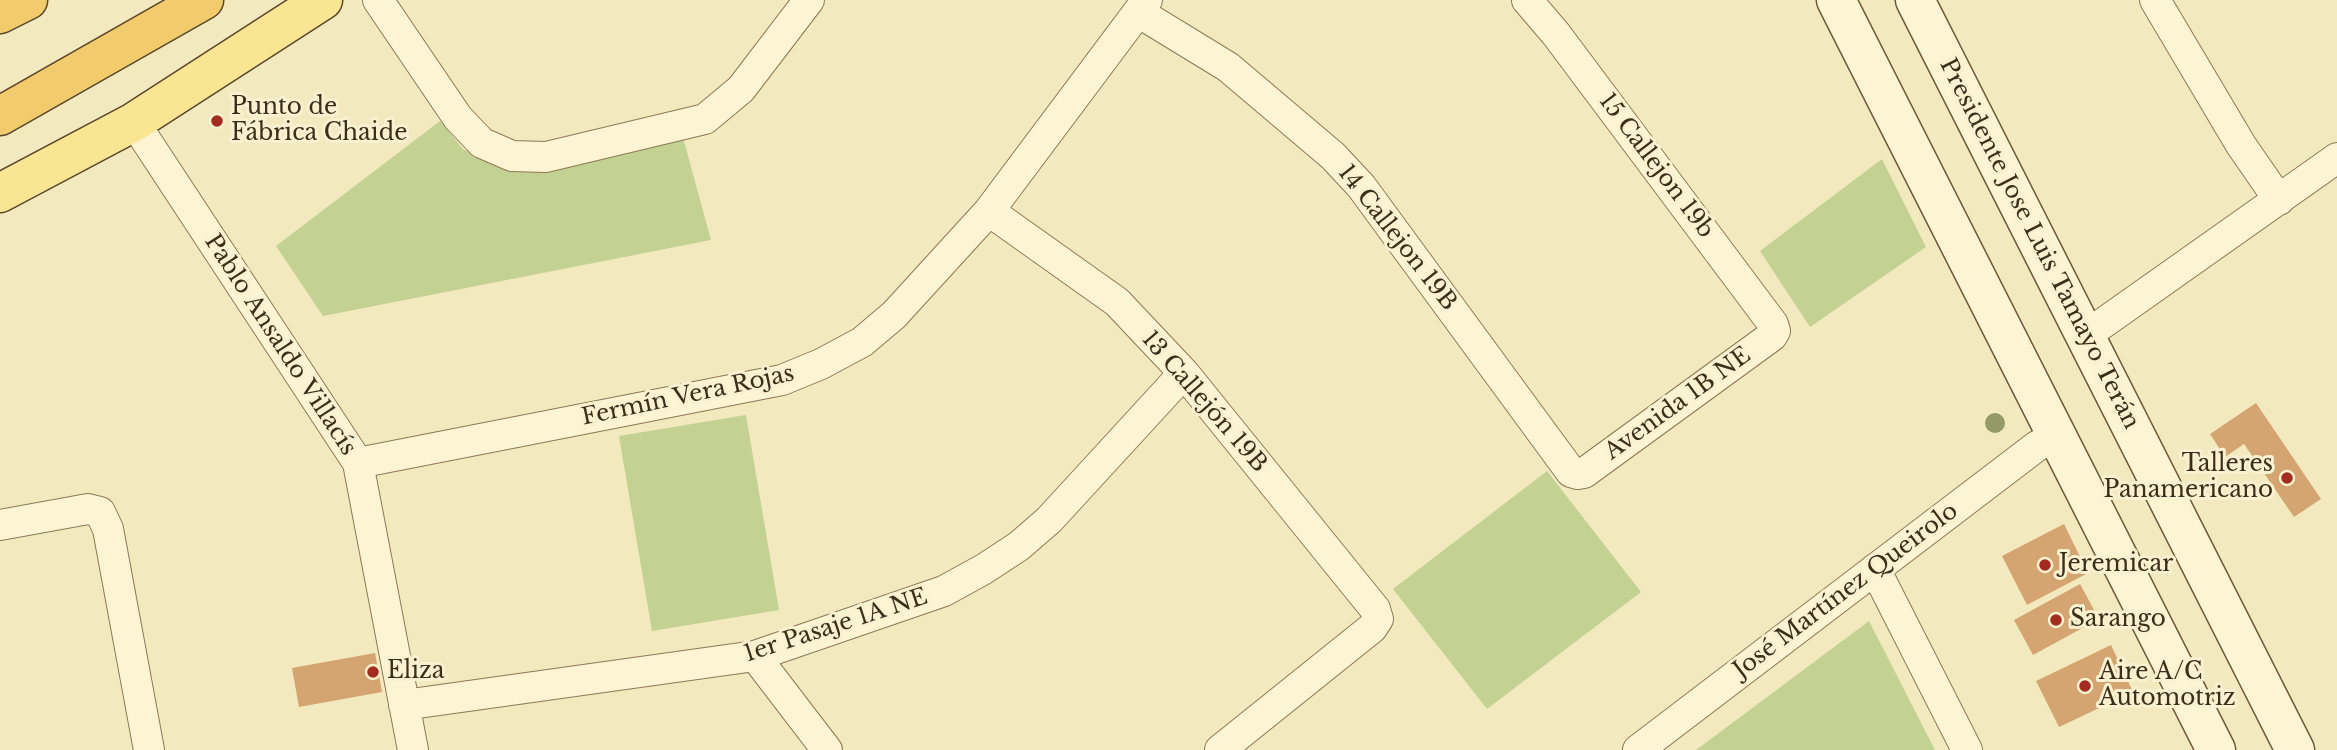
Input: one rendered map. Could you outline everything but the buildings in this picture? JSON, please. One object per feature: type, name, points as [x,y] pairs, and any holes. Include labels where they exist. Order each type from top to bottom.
[{"type":"highway","points":[[0,14],[28,0]]},
{"type":"highway","points":[[0,116],[204,0]]},
{"type":"main road","points":[[0,193],[134,122],[323,0]]},
{"type":"main road","points":[[1836,0],[2216,750]]},
{"type":"main road","name":"Presidente Jose Luis Tamayo Terán","points":[[1915,0],[2295,750]]},
{"type":"street","points":[[378,0],[458,118],[482,143],[512,156],[546,157],[705,119],[741,89],[809,0]]},
{"type":"street","name":"15 Callejon 19b","points":[[1527,0],[1556,34],[1773,324],[1775,331],[1772,337]]},
{"type":"street","points":[[2155,0],[2241,145],[2279,200]]},
{"type":"street","name":"Fermín Vera Rojas","points":[[358,463],[782,380],[821,364],[862,342],[894,315],[989,211],[1142,6]]},
{"type":"street","name":"14 Callejon 19B","points":[[1142,6],[1228,66],[1334,156],[1385,216],[1571,472],[1584,472]]},
{"type":"street","name":"Pablo Ansaldo Villacís","points":[[134,122],[358,463],[413,750]]},
{"type":"street","points":[[2085,336],[2337,158]]},
{"type":"street","name":"13 Callejón 19B","points":[[989,211],[1117,302],[1184,373],[1375,609],[1378,619],[1372,628],[1220,750]]},
{"type":"street","name":"Avenida 1B NE","points":[[1584,472],[1772,337]]},
{"type":"street","name":"1er Pasaje 1A NE","points":[[404,705],[755,656],[944,591],[1019,546],[1049,520],[1184,373]]},
{"type":"street","name":"José Martínez Queirolo","points":[[1638,750],[2037,446],[2056,436]]},
{"type":"street","points":[[0,525],[88,509],[100,512],[108,529],[149,750]]},
{"type":"street","points":[[1875,569],[1968,750]]},
{"type":"street","points":[[755,656],[827,750]]},
{"type":"green space","points":[[440,121],[463,149],[489,160],[682,134],[711,240],[323,316],[276,246]]},
{"type":"green space","points":[[1882,159],[1926,247],[1810,327],[1760,251]]},
{"type":"green space","points":[[746,415],[779,610],[652,631],[619,436]]},
{"type":"green space","points":[[1547,471],[1641,592],[1487,709],[1393,589]]},
{"type":"green space","points":[[1869,621],[1935,750],[1696,750]]},
{"type":"place","name":"Punto de Fábrica Chaide","points":[[217,121]]},
{"type":"place","name":"Talleres Panamericano","points":[[2287,478]]},
{"type":"place","name":"Jeremicar","points":[[2045,565]]},
{"type":"place","name":"Sarango","points":[[2056,620]]},
{"type":"place","name":"Eliza","points":[[373,672]]},
{"type":"place","name":"Aire A/C Automotriz","points":[[2085,686]]}]
